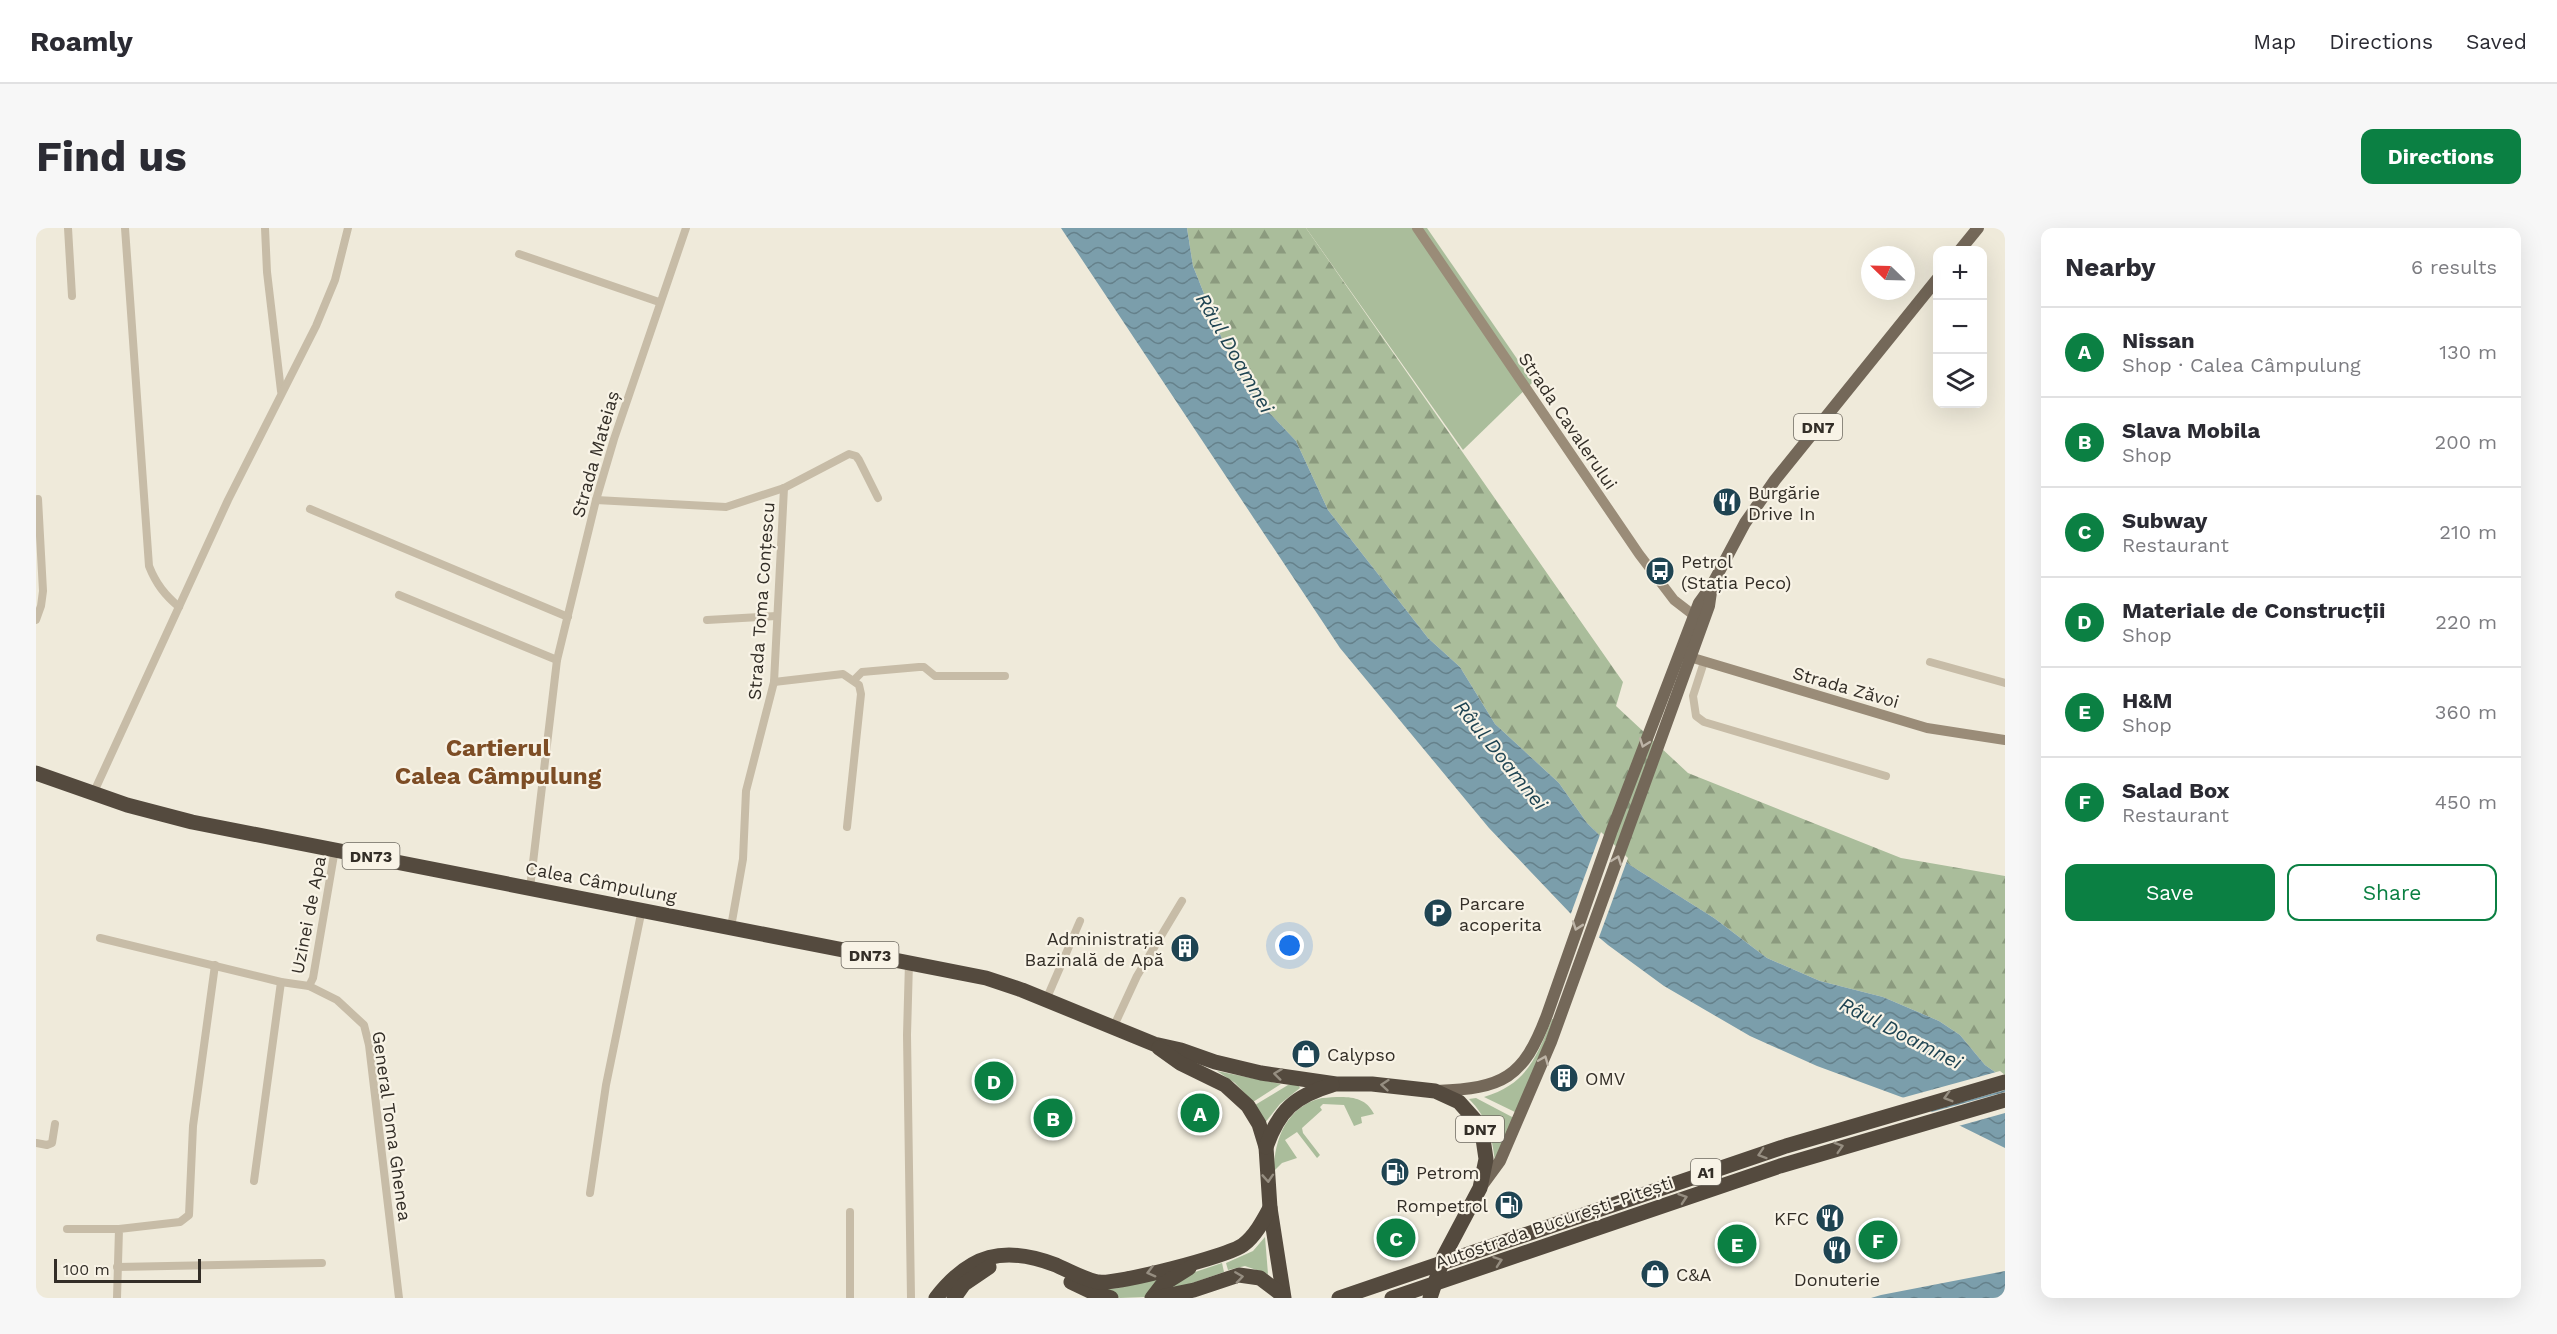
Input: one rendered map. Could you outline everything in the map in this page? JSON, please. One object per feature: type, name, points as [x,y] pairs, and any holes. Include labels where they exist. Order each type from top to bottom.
[{"type":"highway","name":"Calea Câmpulung","points":[[36,773],[93,794],[167,816],[986,978],[1154,1044],[1261,1073],[1336,1084],[1372,1084],[1435,1091]]},
{"type":"highway","name":"Calea Câmpulung","points":[[1154,1044],[1180,1062],[1210,1076],[1235,1093],[1248,1106],[1259,1124],[1266,1147],[1270,1208],[1282,1296]]},
{"type":"highway","name":"Autostrada București-Pitești","points":[[1339,1298],[1776,1149],[2005,1082]]},
{"type":"highway","name":"DN7","points":[[1266,1147],[1274,1126],[1288,1107],[1312,1091],[1336,1084]]},
{"type":"highway","name":"DN7","points":[[1430,1298],[1444,1256],[1480,1188],[1486,1160],[1482,1132],[1469,1111],[1459,1102],[1435,1091]]},
{"type":"highway","name":"Autostrada București-Pitești","points":[[1392,1298],[1780,1166],[2005,1100]]},
{"type":"highway","points":[[1154,1298],[1162,1285],[1173,1276],[1240,1246],[1248,1240],[1270,1208]]},
{"type":"highway","points":[[936,1298],[956,1275],[975,1262],[992,1255],[1028,1256],[1088,1280],[1104,1282],[1121,1281],[1208,1259]]},
{"type":"highway","points":[[954,1298],[964,1284],[979,1271],[996,1264],[1010,1262],[1043,1268],[1097,1295],[1111,1298]]},
{"type":"highway","points":[[1154,1298],[1188,1294],[1239,1275],[1260,1278],[1282,1296]]},
{"type":"main road","name":"Strada Cavalerului","points":[[1417,228],[1639,554],[1674,600],[1698,619]]},
{"type":"main road","points":[[1963,246],[1978,228]]},
{"type":"main road","name":"DN7","points":[[1435,1091],[1467,1090],[1488,1085],[1515,1071],[1534,1047],[1665,688],[1684,656],[1698,619],[1699,603],[1712,585],[1745,523],[1770,487],[1933,284]]},
{"type":"main road","name":"DN7","points":[[1480,1188],[1500,1161],[1544,1060],[1678,695],[1684,656]]},
{"type":"main road","name":"Strada Zăvoi","points":[[1684,656],[1927,728],[2005,740]]},
{"type":"street","points":[[68,228],[72,296]]},
{"type":"street","points":[[125,228],[149,566],[164,594],[179,607]]},
{"type":"street","points":[[265,228],[267,272],[281,393]]},
{"type":"street","points":[[93,794],[228,500],[316,326],[335,280],[348,228]]},
{"type":"street","name":"Strada Mateiaș","points":[[530,888],[557,660],[596,500],[614,439],[686,228]]},
{"type":"street","points":[[519,254],[659,302]]},
{"type":"street","points":[[596,500],[726,507],[784,488],[849,454],[859,460],[878,498]]},
{"type":"street","name":"Strada Toma Conțescu","points":[[731,927],[743,859],[746,791],[774,682],[784,488]]},
{"type":"street","points":[[36,620],[43,591],[38,499]]},
{"type":"street","points":[[310,509],[568,617]]},
{"type":"street","points":[[399,594],[557,660]]},
{"type":"street","points":[[707,620],[777,616]]},
{"type":"street","points":[[1704,662],[1693,696],[1696,716],[1704,722],[1748,737],[1886,776]]},
{"type":"street","points":[[1930,662],[2005,683]]},
{"type":"street","points":[[854,680],[862,672],[919,667],[935,675],[1005,676]]},
{"type":"street","points":[[774,682],[843,674],[859,685],[861,694],[847,827]]},
{"type":"street","name":"Uzinei de Apa","points":[[309,986],[313,978],[335,849]]},
{"type":"street","points":[[1113,1028],[1137,976],[1182,902]]},
{"type":"street","points":[[590,1193],[606,1085],[642,909]]},
{"type":"street","points":[[1046,1000],[1080,921]]},
{"type":"street","name":"General Toma Ghenea","points":[[100,938],[281,982],[309,986],[337,1000],[364,1025],[369,1045],[399,1298]]},
{"type":"street","points":[[909,962],[907,1035],[911,1298]]},
{"type":"street","points":[[68,1229],[119,1228],[180,1222],[189,1215],[193,1126],[215,965]]},
{"type":"street","points":[[254,1181],[281,982]]},
{"type":"street","points":[[36,1143],[47,1145],[52,1143],[55,1124]]},
{"type":"street","points":[[850,1212],[850,1298]]},
{"type":"street","points":[[117,1298],[119,1228]]},
{"type":"street","points":[[117,1267],[322,1263]]},
{"type":"green space","points":[[1187,228],[1306,228],[1623,682],[1616,706],[1688,773],[1901,858],[2005,876],[2005,1079],[1985,1065],[1960,1035],[1939,1021],[1883,997],[1820,981],[1767,958],[1714,918],[1630,865],[1587,823],[1559,783],[1495,724],[1460,667],[1428,638],[1328,510],[1296,441],[1261,404],[1234,369],[1193,266]]},
{"type":"green space","points":[[1306,228],[1427,228],[1533,382],[1463,450]]},
{"type":"green space","points":[[1552,1019],[1554,1019],[1517,1113],[1484,1097],[1511,1085],[1528,1068],[1541,1046]]},
{"type":"green space","points":[[1217,1071],[1281,1084],[1253,1102],[1235,1083]]},
{"type":"green space","points":[[1288,1085],[1298,1085],[1300,1088],[1280,1104],[1264,1124],[1255,1105]]},
{"type":"green space","points":[[1322,1098],[1358,1099],[1370,1107],[1374,1114],[1361,1117],[1362,1123],[1354,1126],[1344,1105],[1323,1104],[1320,1107],[1322,1110],[1302,1128],[1303,1133],[1320,1155],[1317,1158],[1297,1132],[1285,1140],[1297,1158],[1282,1163],[1274,1171],[1277,1147],[1285,1125],[1300,1108]]},
{"type":"green space","points":[[1476,1098],[1514,1118],[1495,1161],[1488,1127],[1469,1099]]},
{"type":"green space","points":[[1265,1237],[1268,1274],[1245,1266],[1228,1270],[1226,1263],[1253,1251]]},
{"type":"green space","points":[[1222,1263],[1224,1272],[1175,1289],[1167,1288],[1192,1273]]},
{"type":"green space","points":[[1171,1272],[1146,1297],[1120,1298],[1096,1290],[1119,1288]]},
{"type":"water","name":"Râul Doamnei","points":[[1061,228],[1187,228],[1193,266],[1234,369],[1261,404],[1296,441],[1328,510],[1428,638],[1460,667],[1495,724],[1559,783],[1587,823],[1630,865],[1714,918],[1767,958],[1820,981],[1883,997],[1939,1021],[1960,1035],[1985,1065],[2005,1079],[2005,1148],[1904,1098],[1817,1066],[1750,1036],[1664,986],[1608,945],[1570,913],[1489,828],[1340,648]]},
{"type":"water","points":[[2005,1271],[2005,1298],[1871,1298],[1881,1295]]},
{"type":"pier","points":[[1601,832],[1628,858],[1598,940],[1570,916]]},
{"type":"pier","points":[[2000,1071],[2005,1075],[2005,1090],[1926,1112],[1898,1099]]},
{"type":"pier","points":[[2005,1092],[2005,1113],[1955,1127],[1928,1113]]},
{"type":"place","name":"Burgărie Drive In","points":[[1727,502]]},
{"type":"place","name":"Petrol (Stația Peco)","points":[[1660,571]]},
{"type":"place","name":"Parcare acoperita","points":[[1438,913]]},
{"type":"place","name":"Administrația Bazinală de Apă","points":[[1185,948]]},
{"type":"place","name":"Calypso","points":[[1306,1054]]},
{"type":"place","name":"OMV","points":[[1564,1078]]},
{"type":"place","name":"Materiale de Construcții","points":[[994,1081]]},
{"type":"place","name":"Nissan","points":[[1200,1113]]},
{"type":"place","name":"Slava Mobila","points":[[1053,1118]]},
{"type":"place","name":"Petrom","points":[[1395,1172]]},
{"type":"place","name":"Rompetrol","points":[[1509,1205]]},
{"type":"place","name":"KFC","points":[[1830,1218]]},
{"type":"place","name":"Subway","points":[[1396,1238]]},
{"type":"place","name":"Salad Box","points":[[1878,1240]]},
{"type":"place","name":"H&M","points":[[1737,1244]]},
{"type":"place","name":"Donuterie","points":[[1837,1250]]},
{"type":"place","name":"C&A","points":[[1655,1274]]},
{"type":"district","name":"Cartierul Calea Câmpulung","points":[[498,762]]}]
